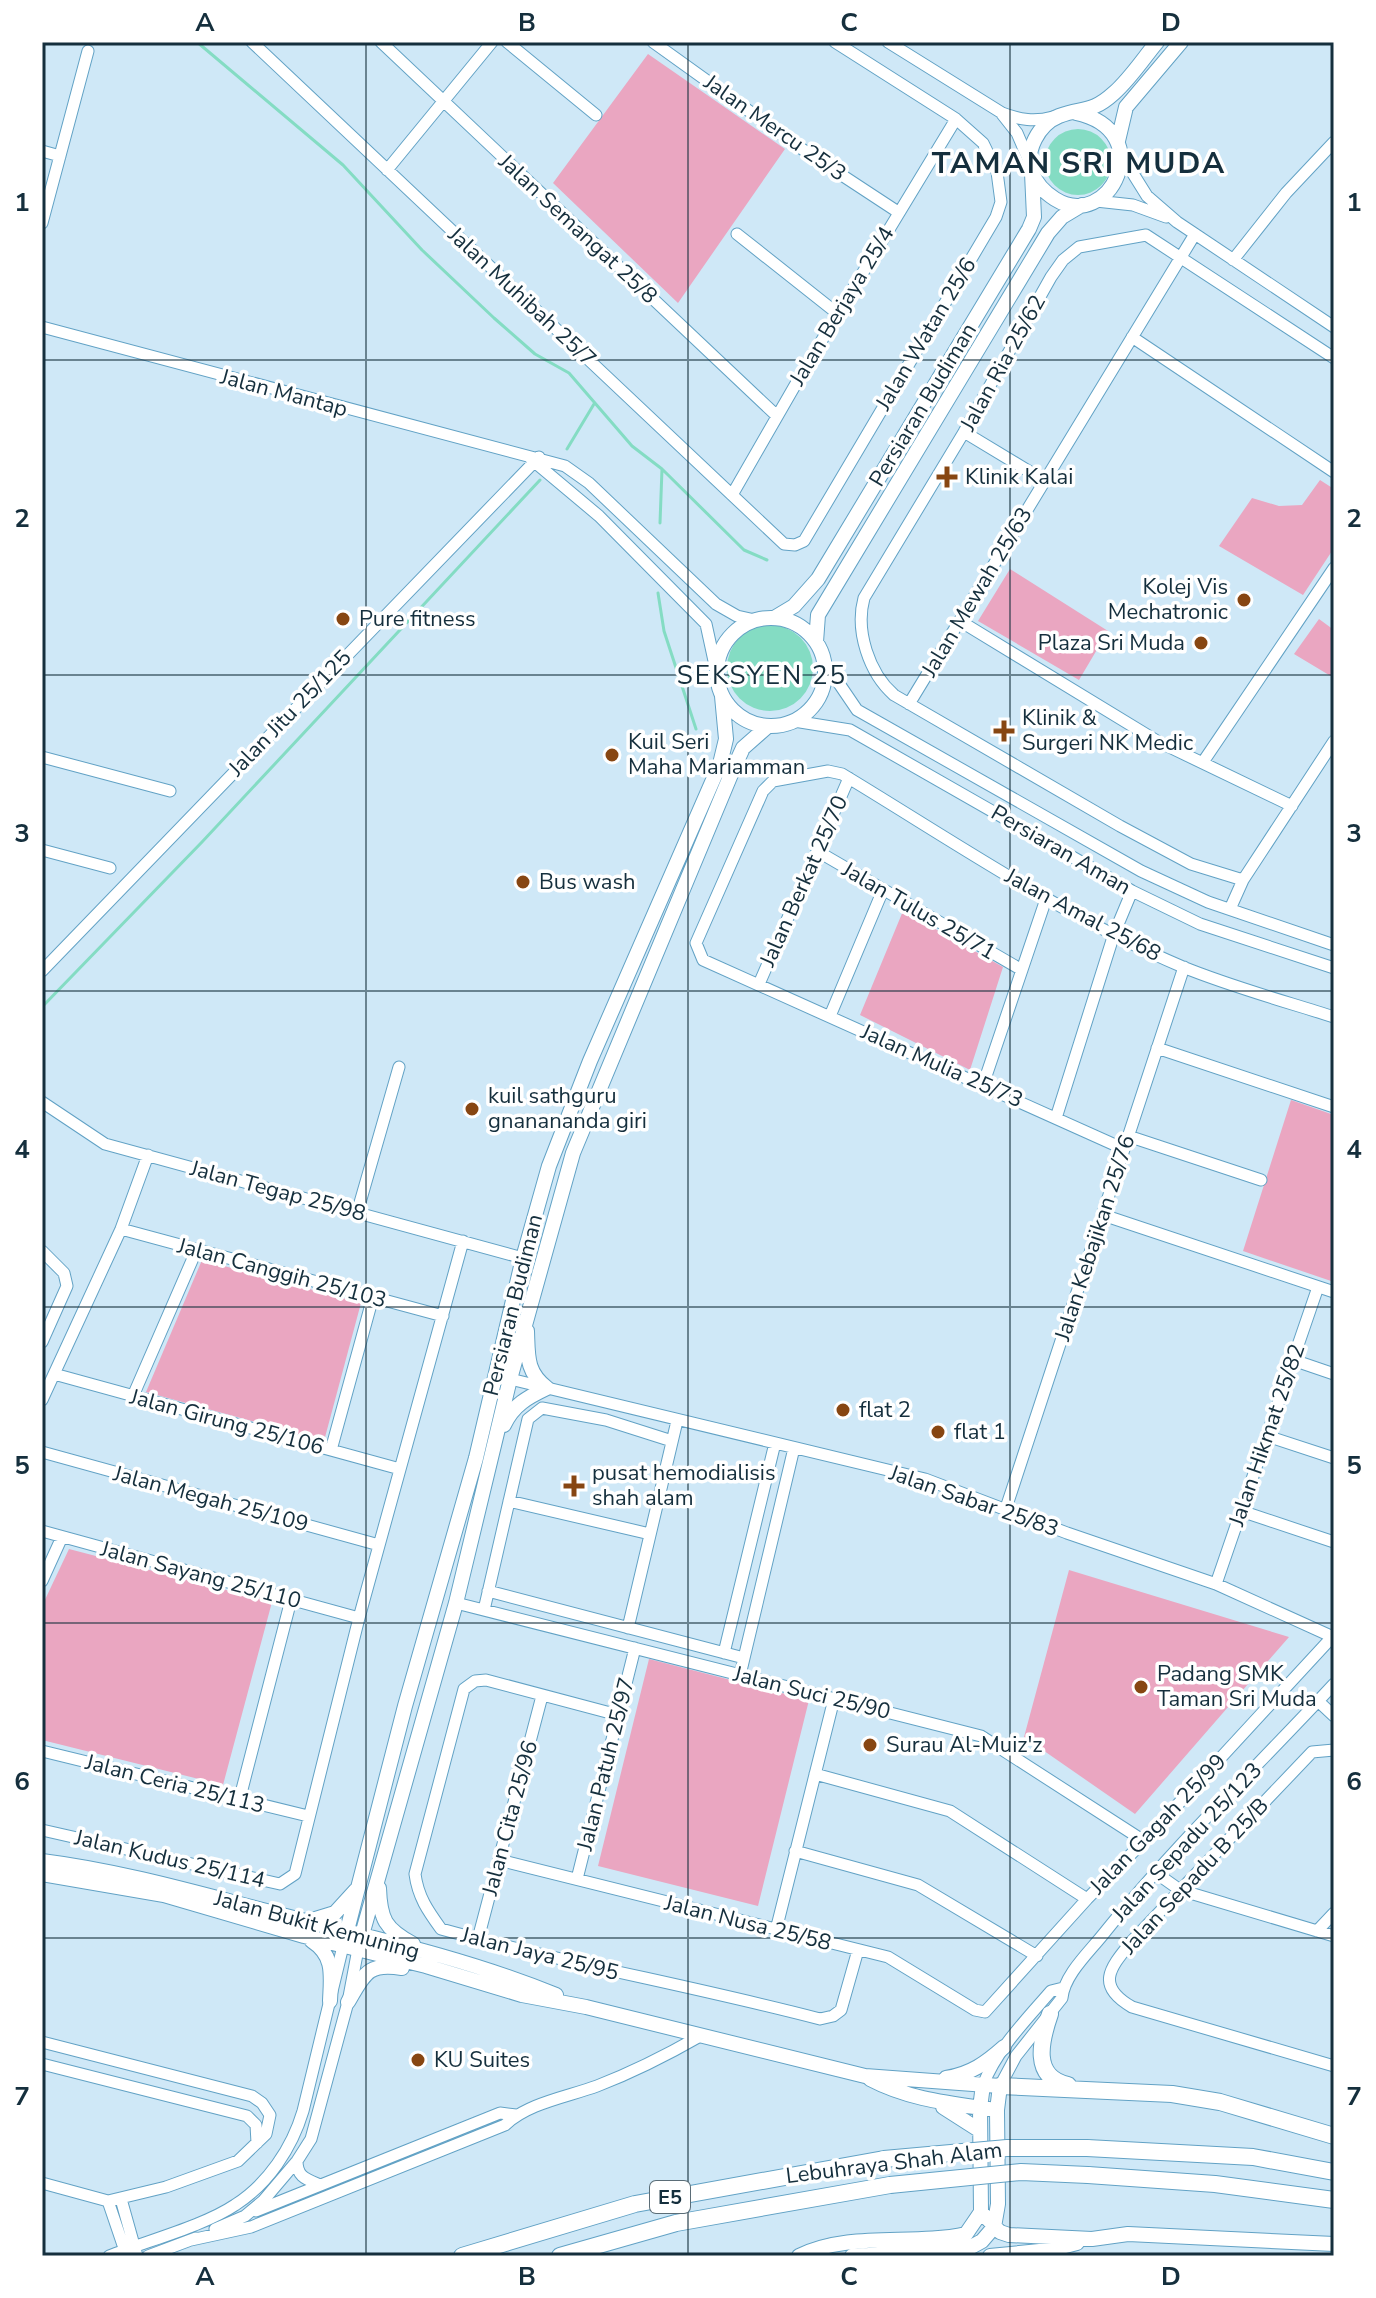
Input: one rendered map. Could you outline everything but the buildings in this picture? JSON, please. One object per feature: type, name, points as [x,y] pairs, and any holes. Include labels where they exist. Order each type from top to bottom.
[{"type":"highway","points":[[1050,2014],[1042,2038],[1040,2054],[1043,2066],[1050,2077],[1061,2084],[1082,2089]]},
{"type":"highway","points":[[1000,2086],[1172,2094],[1220,2102],[1334,2136]]},
{"type":"highway","name":"Lebuhraya Shah Alam","points":[[462,2256],[635,2204],[884,2159],[1007,2148],[1087,2148],[1253,2157],[1334,2172]]},
{"type":"highway","name":"Lebuhraya Shah Alam","points":[[560,2256],[676,2223],[890,2185],[1021,2172],[1215,2184],[1334,2200]]},
{"type":"main road","points":[[1157,42],[1114,93],[1091,110],[1058,116],[1042,128],[1032,145],[1031,169],[1043,191],[1061,203],[1089,203],[1110,190],[1120,174],[1126,107],[1181,42]]},
{"type":"main road","points":[[1076,113],[1093,117],[1108,126],[1120,148]]},
{"type":"main road","name":"Persiaran Budiman","points":[[774,618],[794,606],[818,579],[1029,229],[1034,217],[1031,169]]},
{"type":"main road","name":"Persiaran Budiman","points":[[816,642],[818,615],[1048,233],[1062,217],[1089,203]]},
{"type":"main road","points":[[774,618],[804,630],[816,642],[823,660],[825,678],[820,696],[809,711],[794,721],[768,726],[741,717],[722,696],[716,670],[720,654],[728,639],[740,627],[755,620],[774,618]]},
{"type":"main road","name":"Persiaran Budiman","points":[[353,1940],[360,1885],[405,1706],[476,1458],[523,1258],[549,1166],[590,1061],[720,764],[726,739],[722,696]]},
{"type":"main road","name":"Persiaran Budiman","points":[[353,1940],[378,1876],[456,1603],[510,1379],[573,1153],[732,772],[743,748],[768,726]]},
{"type":"main road","points":[[523,1258],[537,1246],[573,1153]]},
{"type":"main road","points":[[495,1444],[509,1414],[523,1400],[547,1388],[534,1378],[530,1367],[527,1315]]},
{"type":"main road","points":[[476,1458],[501,1384],[510,1379]]},
{"type":"main road","points":[[405,1706],[407,1713],[415,1716],[425,1706]]},
{"type":"main road","name":"Jalan Bukit Kemuning","points":[[42,1861],[134,1877],[306,1929]]},
{"type":"main road","name":"Jalan Bukit Kemuning","points":[[42,1874],[164,1895],[442,1958],[520,1980],[586,2007]]},
{"type":"main road","points":[[378,1876],[380,1913],[387,1925],[409,1942],[442,1958]]},
{"type":"main road","points":[[330,2001],[330,1963],[322,1947],[306,1929],[335,1913],[360,1885]]},
{"type":"main road","name":"Jalan Bukit Kemuning","points":[[353,1940],[522,1995],[586,2007],[865,2076],[1000,2086]]},
{"type":"main road","points":[[348,2002],[362,1979],[377,1966],[409,1969],[426,1966]]},
{"type":"main road","points":[[922,2081],[970,2072],[1004,2047]]},
{"type":"main road","name":"Jalan Bukit Kemuning","points":[[865,2076],[887,2088],[933,2102],[997,2110]]},
{"type":"main road","name":"Jalan Sepadu 25/123","points":[[980,2108],[983,2085]]},
{"type":"main road","name":"Jalan Sepadu 25/123","points":[[994,2227],[998,2204],[997,2110],[1000,2086]]},
{"type":"main road","points":[[933,2102],[979,2130]]},
{"type":"main road","points":[[799,2256],[851,2242],[966,2234],[981,2212],[980,2108]]},
{"type":"main road","points":[[981,2212],[994,2227],[1009,2235],[1092,2239]]},
{"type":"main road","points":[[852,2256],[971,2247],[982,2241],[994,2227]]},
{"type":"main road","points":[[990,2256],[1050,2250],[1128,2234],[1334,2244]]},
{"type":"main road","points":[[933,2251],[974,2256]]},
{"type":"street","name":"Jalan Muhibah 25/7","points":[[252,42],[784,544],[795,545]]},
{"type":"street","name":"Jalan Semangat 25/8","points":[[381,42],[777,416]]},
{"type":"street","points":[[387,170],[492,42]]},
{"type":"street","points":[[507,42],[596,115]]},
{"type":"street","name":"Jalan Mercu 25/3","points":[[653,42],[799,147],[898,212]]},
{"type":"street","name":"Jalan Watan 25/6","points":[[795,545],[804,541],[996,217],[1001,202],[997,172],[983,143],[956,119],[835,42]]},
{"type":"street","points":[[888,42],[1002,113],[1017,119],[1038,121],[1058,116]]},
{"type":"street","points":[[42,223],[88,51]]},
{"type":"street","points":[[1002,113],[1017,133],[1031,169]]},
{"type":"street","name":"Jalan Berjaya 25/4","points":[[732,495],[956,119]]},
{"type":"street","points":[[1233,260],[1286,193],[1334,142]]},
{"type":"street","points":[[1120,148],[1147,196],[1177,222],[1334,327]]},
{"type":"street","points":[[42,151],[60,156]]},
{"type":"street","points":[[1089,203],[1133,205],[1177,222]]},
{"type":"street","points":[[737,234],[838,314]]},
{"type":"street","name":"Jalan Mewah 25/63","points":[[909,704],[1195,234]]},
{"type":"street","name":"Jalan Ria 25/62","points":[[1243,880],[1191,864],[1120,826],[887,689],[875,675],[860,612],[864,598],[964,432],[1051,277],[1063,260],[1079,247],[1146,235],[1334,358]]},
{"type":"street","name":"Jalan Mantap","points":[[42,327],[534,459]]},
{"type":"street","points":[[1132,337],[1334,472]]},
{"type":"street","points":[[964,432],[1045,481]]},
{"type":"street","points":[[534,459],[565,466],[589,483],[716,604],[737,616],[755,620]]},
{"type":"street","points":[[534,459],[599,516],[706,624],[716,670]]},
{"type":"street","name":"Jalan Jitu 25/125","points":[[42,971],[534,459]]},
{"type":"street","points":[[1203,762],[1334,568]]},
{"type":"street","points":[[960,621],[1157,741],[1292,806]]},
{"type":"street","name":"Persiaran Aman","points":[[823,660],[857,710],[1141,871],[1230,909],[1334,945]]},
{"type":"street","name":"Persiaran Aman","points":[[794,721],[850,730],[1132,891],[1200,924],[1334,968]]},
{"type":"street","points":[[1230,909],[1243,880],[1334,741]]},
{"type":"street","points":[[42,757],[170,791]]},
{"type":"street","name":"Jalan Mulia 25/73","points":[[849,778],[828,771],[773,781],[763,791],[696,943],[703,960],[1124,1149]]},
{"type":"street","name":"Jalan Berkat 25/70","points":[[759,984],[849,778]]},
{"type":"street","name":"Jalan Amal 25/68","points":[[849,778],[1046,899],[1114,934],[1184,967],[1334,1017]]},
{"type":"street","points":[[42,850],[110,868]]},
{"type":"street","name":"Jalan Tulus 25/71","points":[[817,851],[1022,970]]},
{"type":"street","points":[[830,1016],[883,890]]},
{"type":"street","points":[[1056,1118],[1114,934],[1132,891]]},
{"type":"street","points":[[983,1085],[1046,899]]},
{"type":"street","name":"Jalan Kebajikan 25/76","points":[[1006,1508],[1184,967]]},
{"type":"street","points":[[1157,1048],[1334,1107]]},
{"type":"street","points":[[357,1213],[399,1067]]},
{"type":"street","name":"Jalan Tegap 25/98","points":[[42,1102],[105,1144],[523,1258]]},
{"type":"street","points":[[1128,1136],[1261,1180]]},
{"type":"street","points":[[42,1400],[121,1229],[148,1155]]},
{"type":"street","points":[[1103,1215],[1334,1292]]},
{"type":"street","name":"Jalan Canggih 25/103","points":[[121,1229],[443,1316]]},
{"type":"street","points":[[308,1816],[463,1241]]},
{"type":"street","points":[[133,1396],[197,1249]]},
{"type":"street","points":[[42,1251],[64,1273],[67,1286],[42,1342]]},
{"type":"street","name":"Jalan Hikmat 25/82","points":[[1216,1584],[1318,1287]]},
{"type":"street","points":[[331,1450],[373,1297]]},
{"type":"street","points":[[1293,1360],[1334,1374]]},
{"type":"street","name":"Jalan Girung 25/106","points":[[54,1374],[400,1469]]},
{"type":"street","name":"Jalan Sabar 25/83","points":[[510,1379],[925,1479],[1067,1533],[1216,1584],[1333,1636]]},
{"type":"street","points":[[484,1610],[528,1419],[542,1408],[606,1420],[672,1441]]},
{"type":"street","points":[[628,1628],[677,1421]]},
{"type":"street","points":[[1267,1436],[1334,1458]]},
{"type":"street","points":[[724,1653],[775,1443]]},
{"type":"street","points":[[740,1675],[794,1448]]},
{"type":"street","name":"Jalan Megah 25/109","points":[[42,1452],[379,1545]]},
{"type":"street","points":[[509,1501],[650,1534]]},
{"type":"street","points":[[1241,1511],[1334,1542]]},
{"type":"street","name":"Jalan Sayang 25/110","points":[[42,1531],[359,1618]]},
{"type":"street","points":[[42,1581],[62,1537]]},
{"type":"street","points":[[488,1591],[744,1658]]},
{"type":"street","points":[[239,1801],[291,1600]]},
{"type":"street","name":"Jalan Suci 25/90","points":[[456,1603],[981,1736],[1144,1841]]},
{"type":"street","name":"Jalan Gagah 25/99","points":[[985,2012],[1333,1636]]},
{"type":"street","name":"Jalan Patuh 25/97","points":[[577,1879],[635,1648]]},
{"type":"street","name":"Jalan Jaya 25/95","points":[[618,1715],[486,1680],[475,1681],[464,1689],[415,1874],[417,1890],[425,1907],[441,1929],[611,1972],[727,1994],[820,2019],[841,2010],[858,1950]]},
{"type":"street","name":"Jalan Sepadu 25/123","points":[[1000,2086],[1016,2056],[1062,1998],[1063,1988],[1083,1958],[1156,1873],[1334,1684]]},
{"type":"street","name":"Jalan Cita 25/96","points":[[478,1939],[542,1696]]},
{"type":"street","points":[[776,1930],[834,1699]]},
{"type":"street","points":[[1318,1701],[1334,1716]]},
{"type":"street","name":"Jalan Sepadu B 25/B","points":[[1334,1750],[1312,1752],[1110,1968],[1112,1990],[1120,2000],[1132,2007],[1334,2066]]},
{"type":"street","name":"Jalan Ceria 25/113","points":[[42,1751],[308,1816]]},
{"type":"street","points":[[815,1774],[950,1811],[1087,1899]]},
{"type":"street","name":"Jalan Kudus 25/114","points":[[42,1830],[280,1884],[295,1874],[308,1816]]},
{"type":"street","points":[[795,1851],[918,1885],[1037,1956]]},
{"type":"street","name":"Jalan Nusa 25/58","points":[[499,1860],[888,1957],[975,2010],[985,2012]]},
{"type":"street","points":[[1156,1873],[1180,1890],[1334,1936]]},
{"type":"street","points":[[1317,1931],[1334,1913]]},
{"type":"street","points":[[109,2256],[130,2252],[234,2206],[273,2168],[296,2136],[330,2001],[353,1940]]},
{"type":"street","points":[[211,2217],[245,2216],[263,2201],[311,2139],[348,2002],[353,1940]]},
{"type":"street","name":"Jalan Sepadu 25/123","points":[[983,2085],[989,2069],[1004,2047],[1051,1991],[1063,1988]]},
{"type":"street","points":[[191,2240],[251,2227],[505,2125],[516,2115],[600,2085],[655,2061],[700,2036]]},
{"type":"street","points":[[42,2042],[252,2096],[270,2115],[266,2134],[228,2166],[115,2200],[42,2183]]},
{"type":"street","points":[[42,2064],[247,2116],[256,2125],[257,2144]]},
{"type":"street","points":[[226,2110],[235,2098],[230,2090]]},
{"type":"street","points":[[148,2256],[500,2113],[516,2115]]},
{"type":"street","points":[[297,2161],[300,2175],[320,2185]]},
{"type":"street","points":[[115,2200],[130,2252]]},
{"type":"shaded area","points":[[648,54],[785,149],[678,303],[553,183]]},
{"type":"shaded area","points":[[1071,129],[1085,129],[1097,134],[1106,143],[1111,162],[1109,175],[1102,186],[1085,195],[1071,195],[1059,190],[1050,181],[1045,169],[1045,155],[1050,143],[1059,134]]},
{"type":"shaded area","points":[[1320,480],[1334,489],[1334,548],[1303,595],[1219,546],[1252,498],[1279,506],[1302,505]]},
{"type":"shaded area","points":[[1010,569],[1108,631],[1079,680],[978,621]]},
{"type":"shaded area","points":[[1319,619],[1334,630],[1334,678],[1294,654]]},
{"type":"shaded area","points":[[770,625],[794,632],[806,644],[813,668],[806,692],[794,704],[770,711],[746,704],[734,692],[727,668],[734,644],[746,632]]},
{"type":"shaded area","points":[[903,911],[1003,967],[970,1070],[860,1015]]},
{"type":"shaded area","points":[[1291,1100],[1334,1115],[1334,1282],[1243,1251]]},
{"type":"shaded area","points":[[202,1260],[361,1303],[324,1441],[146,1392]]},
{"type":"shaded area","points":[[69,1549],[272,1602],[223,1785],[42,1740],[42,1606]]},
{"type":"shaded area","name":"Padang SMK Taman Sri Muda","points":[[1069,1570],[1289,1637],[1135,1814],[1024,1737]]},
{"type":"shaded area","points":[[649,1659],[809,1700],[758,1906],[598,1866]]},
{"type":"waterway","points":[[197,42],[343,165],[422,250],[494,318],[535,354],[569,373],[632,446],[662,469],[744,550],[767,560]]},
{"type":"waterway","points":[[567,449],[594,404]]},
{"type":"waterway","points":[[660,523],[662,469]]},
{"type":"waterway","points":[[42,1007],[202,842],[540,480]]},
{"type":"waterway","points":[[658,593],[664,631],[696,729]]},
{"type":"place","name":"Klinik Kalai","points":[[947,477]]},
{"type":"place","name":"Kolej Vis Mechatronic","points":[[1244,600]]},
{"type":"place","name":"Pure fitness","points":[[343,619]]},
{"type":"place","name":"Plaza Sri Muda","points":[[1201,643]]},
{"type":"place","name":"Klinik & Surgeri NK Medic","points":[[1004,731]]},
{"type":"place","name":"Kuil Seri Maha Mariamman","points":[[612,755]]},
{"type":"place","name":"Bus wash","points":[[523,882]]},
{"type":"place","name":"kuil sathguru gnanananda giri","points":[[472,1109]]},
{"type":"place","name":"flat 2","points":[[843,1410]]},
{"type":"place","name":"flat 1","points":[[938,1432]]},
{"type":"place","name":"pusat hemodialisis shah alam","points":[[574,1486]]},
{"type":"place","name":"Padang SMK Taman Sri Muda","points":[[1141,1687]]},
{"type":"place","name":"Surau Al-Muiz'z","points":[[870,1745]]},
{"type":"place","name":"KU Suites","points":[[418,2060]]},
{"type":"district","name":"TAMAN SRI MUDA","points":[[1079,163]]},
{"type":"district","name":"SEKSYEN 25","points":[[762,675]]}]
